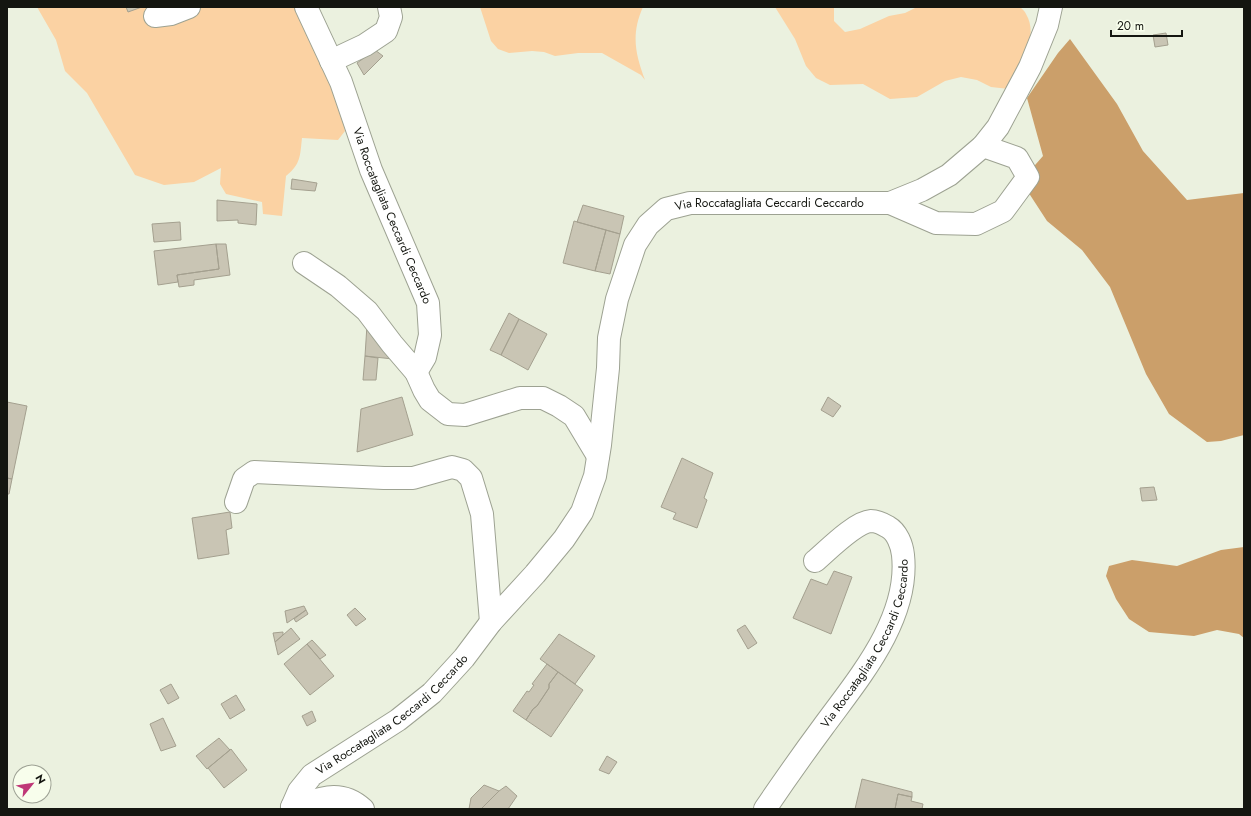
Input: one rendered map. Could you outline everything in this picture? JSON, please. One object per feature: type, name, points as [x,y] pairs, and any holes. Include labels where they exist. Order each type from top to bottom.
[{"type":"street","points":[[155,16],[171,14],[189,7]]},
{"type":"street","name":"Via Roccatagliata Ceccardi Ceccardo","points":[[306,7],[341,82],[371,170],[428,304],[430,334],[425,357],[416,372]]},
{"type":"street","points":[[331,61],[365,45],[386,31],[390,17],[389,7]]},
{"type":"street","name":"Via Roccatagliata Ceccardi Ceccardo","points":[[292,808],[299,791],[312,775],[398,720],[432,692],[464,658],[491,622],[535,574],[564,538],[582,512],[595,476],[608,368],[608,338],[616,299],[635,246],[648,225],[666,210],[690,203],[890,203],[922,190],[949,175],[983,146],[998,127],[1030,67],[1047,24],[1051,7]]},
{"type":"street","name":"Via Roccatagliata Ceccardi Ceccardo","points":[[890,203],[936,223],[976,224],[1003,211],[1028,177],[1018,158],[983,146]]},
{"type":"street","points":[[304,263],[338,286],[367,311],[416,372],[430,400],[448,414],[465,416],[520,398],[543,398],[574,416],[587,435],[598,456]]},
{"type":"street","points":[[574,416],[588,413],[604,403]]},
{"type":"street","points":[[236,502],[244,479],[254,472],[413,478],[452,467],[463,470],[471,478],[482,514],[491,622]]},
{"type":"street","name":"Via Roccatagliata Ceccardi Ceccardo","points":[[766,809],[807,748],[863,672],[887,632],[902,593],[904,568],[902,546],[891,529],[881,523],[870,521],[860,526],[850,532],[815,561]]},
{"type":"street","name":"Via Roccatagliata Ceccardi Ceccardo","points":[[292,808],[323,798],[342,796],[356,803],[363,809]]},
{"type":"shaded area","points":[[37,7],[296,7],[333,81],[345,131],[338,140],[302,138],[299,159],[295,168],[286,176],[282,216],[263,214],[262,202],[226,194],[220,184],[221,168],[194,182],[164,185],[135,175],[87,93],[65,71],[56,40]]},
{"type":"shaded area","points":[[480,7],[643,7],[637,26],[636,44],[639,61],[645,80],[641,75],[602,53],[578,53],[555,56],[544,52],[532,51],[509,53],[498,49],[491,41]]},
{"type":"shaded area","points":[[775,7],[834,7],[834,21],[845,32],[860,29],[889,16],[905,13],[917,7],[1020,7],[1026,14],[1030,23],[1031,32],[1026,52],[1009,89],[991,87],[977,80],[961,77],[945,81],[917,97],[890,99],[863,84],[830,85],[816,78],[806,66],[795,39]]},
{"type":"shaded area","points":[[1070,39],[1117,104],[1143,151],[1187,200],[1244,193],[1244,435],[1221,441],[1207,442],[1169,414],[1146,374],[1110,287],[1082,250],[1047,221],[1021,181],[1043,156],[1027,98],[1058,53]]},
{"type":"shaded area","points":[[1244,547],[1244,638],[1239,634],[1217,630],[1194,636],[1149,632],[1129,619],[1116,599],[1106,576],[1109,566],[1132,560],[1177,566],[1221,550]]},
{"type":"building","points":[[126,7],[142,7],[128,12]]},
{"type":"building","points":[[1166,33],[1168,45],[1155,47],[1153,35]]},
{"type":"building","points":[[375,50],[383,56],[364,75],[357,63]]},
{"type":"building","points":[[292,179],[317,183],[315,191],[291,189]]},
{"type":"building","points":[[217,200],[257,204],[256,225],[238,223],[238,220],[217,221]]},
{"type":"building","points":[[583,205],[624,216],[620,234],[577,222]]},
{"type":"building","points":[[574,221],[606,230],[595,271],[563,263]]},
{"type":"building","points":[[180,222],[181,240],[154,242],[152,224]]},
{"type":"building","points":[[606,230],[620,234],[610,274],[595,271]]},
{"type":"building","points":[[216,244],[226,244],[230,275],[194,280],[194,285],[179,287],[177,275],[219,269]]},
{"type":"building","points":[[216,244],[219,269],[177,275],[178,282],[158,285],[154,251]]},
{"type":"building","points":[[509,313],[519,319],[501,355],[490,350]]},
{"type":"building","points":[[519,319],[547,334],[528,370],[501,355]]},
{"type":"building","points":[[367,325],[393,359],[365,356]]},
{"type":"building","points":[[365,356],[378,358],[376,380],[363,380]]},
{"type":"building","points":[[402,397],[413,435],[357,452],[361,409]]},
{"type":"building","points":[[828,397],[841,406],[833,417],[821,410]]},
{"type":"building","points":[[7,402],[27,406],[12,479],[7,478]]},
{"type":"building","points":[[682,458],[713,473],[704,498],[707,500],[697,528],[673,519],[676,513],[661,507]]},
{"type":"building","points":[[7,478],[12,479],[9,494],[7,494]]},
{"type":"building","points":[[1154,487],[1157,500],[1142,501],[1140,488]]},
{"type":"building","points":[[230,512],[232,528],[226,530],[229,554],[198,559],[192,518]]},
{"type":"building","points":[[834,571],[852,577],[831,634],[793,618],[811,579],[827,585]]},
{"type":"building","points":[[304,606],[306,610],[287,623],[285,611]]},
{"type":"building","points":[[355,608],[366,619],[356,626],[347,615]]},
{"type":"building","points":[[306,610],[308,614],[296,622],[294,619]]},
{"type":"building","points":[[745,625],[757,643],[748,649],[737,630]]},
{"type":"building","points":[[291,628],[300,639],[278,655],[275,642]]},
{"type":"building","points":[[283,632],[283,635],[275,642],[273,633]]},
{"type":"building","points":[[559,634],[595,656],[575,684],[540,659]]},
{"type":"building","points":[[312,640],[326,655],[320,659],[307,644]]},
{"type":"building","points":[[307,644],[334,676],[310,695],[284,664]]},
{"type":"building","points":[[547,664],[558,672],[549,684],[549,688],[537,706],[533,709],[526,720],[513,711],[527,691],[529,692],[534,685],[532,684]]},
{"type":"building","points":[[558,672],[583,690],[551,737],[526,720],[549,688],[549,684]]},
{"type":"building","points":[[171,684],[179,698],[168,704],[160,690]]},
{"type":"building","points":[[236,695],[245,710],[230,719],[221,704]]},
{"type":"building","points":[[312,711],[316,721],[307,726],[302,716]]},
{"type":"building","points":[[163,718],[176,746],[161,751],[150,724]]},
{"type":"building","points":[[219,738],[230,750],[207,769],[196,756]]},
{"type":"building","points":[[231,749],[247,770],[224,788],[208,768]]},
{"type":"building","points":[[607,756],[617,762],[609,774],[599,770]]},
{"type":"building","points":[[862,779],[912,792],[912,797],[898,794],[895,809],[855,809]]},
{"type":"building","points":[[484,785],[499,791],[481,809],[469,809],[471,798]]},
{"type":"building","points":[[506,786],[517,796],[508,809],[481,809],[499,791]]},
{"type":"building","points":[[898,794],[912,797],[911,801],[923,804],[922,809],[895,809]]}]
